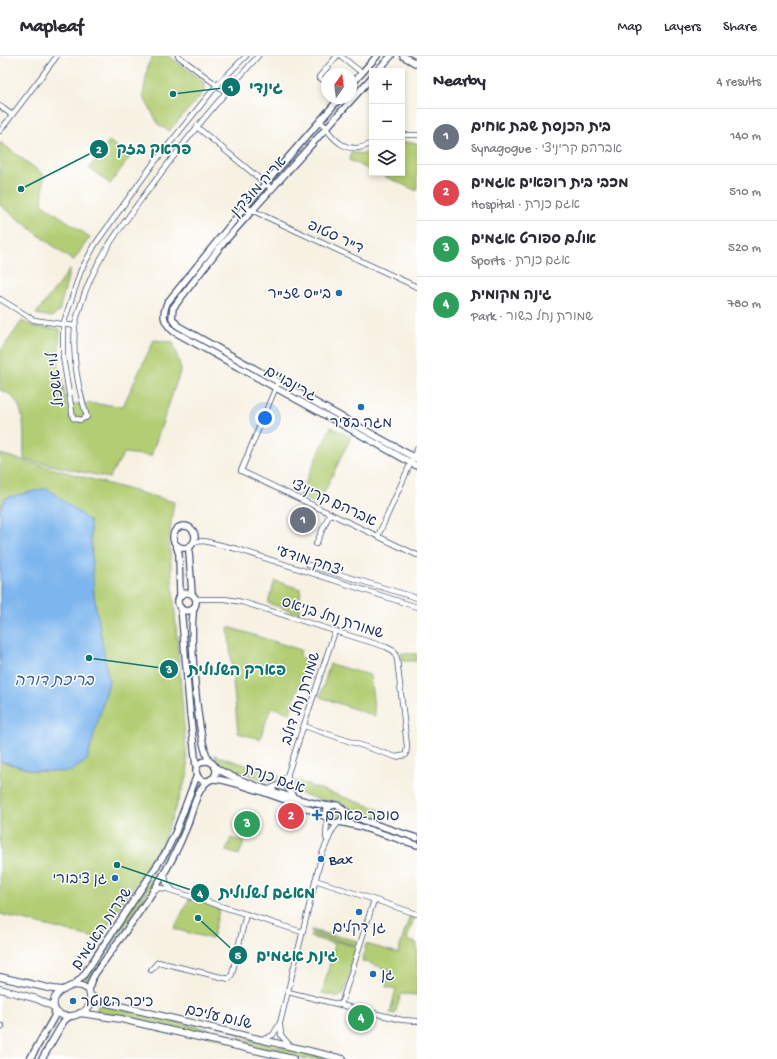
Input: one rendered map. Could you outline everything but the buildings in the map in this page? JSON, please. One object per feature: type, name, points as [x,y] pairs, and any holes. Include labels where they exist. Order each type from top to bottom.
[{"type":"main road","points":[[0,977],[63,990]]},
{"type":"main road","points":[[0,989],[37,999],[54,1008],[63,1016],[70,1016],[80,1013],[90,1006],[90,993],[82,986],[74,985],[63,990],[55,997],[54,1008]]},
{"type":"main road","name":"שלום עליכם","points":[[90,993],[103,1002],[343,1059]]},
{"type":"main road","name":"שלום עליכם","points":[[80,1013],[121,1019],[293,1059]]},
{"type":"street","points":[[0,131],[57,56]]},
{"type":"street","name":"לוי אשכול","points":[[246,56],[217,86],[153,164],[96,243],[81,270],[63,325],[63,356],[67,390],[73,418],[80,420],[87,417],[76,375],[74,355],[75,326],[92,274],[105,248],[197,127],[258,56]]},
{"type":"street","points":[[327,68],[337,56]]},
{"type":"street","points":[[341,56],[362,73]]},
{"type":"street","points":[[357,78],[377,56]]},
{"type":"street","points":[[380,68],[391,56]]},
{"type":"street","points":[[403,56],[417,64]]},
{"type":"street","points":[[181,57],[226,92]]},
{"type":"street","name":"אריה מוצקין","points":[[172,318],[173,308],[224,242],[369,80]]},
{"type":"street","name":"אריה מוצקין","points":[[163,314],[167,303],[245,207],[335,104]]},
{"type":"street","points":[[0,106],[12,115]]},
{"type":"street","points":[[320,120],[326,129],[342,145],[353,149],[363,148],[369,145]]},
{"type":"street","points":[[197,127],[272,189]]},
{"type":"street","points":[[405,135],[417,135]]},
{"type":"street","name":"ד\"ר סטופ","points":[[245,207],[417,287]]},
{"type":"street","points":[[0,299],[34,320],[75,326]]},
{"type":"street","name":"גרינבויים","points":[[163,314],[164,323],[173,331],[277,385],[413,460],[417,466]]},
{"type":"street","name":"גרינבויים","points":[[172,318],[178,326],[277,385]]},
{"type":"street","name":"אברהם קריניצי","points":[[277,385],[241,471],[417,554]]},
{"type":"street","points":[[378,536],[417,449]]},
{"type":"street","points":[[316,544],[330,513]]},
{"type":"street","points":[[181,526],[188,526],[194,531],[192,544],[195,660],[200,726],[209,761],[215,767],[215,774],[209,780],[201,780],[196,775],[181,608],[178,600],[180,596],[179,554],[172,535],[175,529],[181,526]]},
{"type":"street","name":"יצחק מודעי","points":[[192,544],[204,541],[225,546],[417,607]]},
{"type":"street","points":[[176,545],[181,548],[192,544]]},
{"type":"street","name":"יצחק מודעי","points":[[308,565],[375,584],[417,598]]},
{"type":"street","points":[[365,590],[375,584]]},
{"type":"street","points":[[180,596],[186,592],[194,597]]},
{"type":"street","name":"שמורת נחל בניאס","points":[[194,597],[223,598],[242,602],[386,647],[394,651],[397,659],[407,752],[403,756],[396,757],[304,726]]},
{"type":"street","points":[[181,608],[187,611],[194,607]]},
{"type":"street","name":"שמורת נחל דולב","points":[[268,789],[280,784],[288,773],[335,631]]},
{"type":"street","points":[[196,766],[202,761],[209,761]]},
{"type":"street","name":"אגם כנרת","points":[[215,767],[228,775],[268,789],[296,798],[330,806]]},
{"type":"street","name":"שמורת נחל דולב","points":[[288,773],[288,788],[296,798]]},
{"type":"street","name":"שדרות האגמים","points":[[74,985],[83,976],[166,852],[176,831],[196,775]]},
{"type":"street","name":"אגם כנרת","points":[[209,780],[234,783],[307,808],[327,818]]},
{"type":"street","name":"שדרות האגמים","points":[[90,993],[91,981],[95,974],[165,872],[184,834],[200,791],[209,780]]},
{"type":"street","points":[[262,1040],[273,1035],[280,1023],[325,844],[326,812],[330,806],[338,805],[344,811],[364,821],[417,838]]},
{"type":"street","points":[[325,844],[344,816],[344,811]]},
{"type":"street","points":[[327,818],[331,822],[358,826],[417,845]]},
{"type":"street","points":[[165,872],[166,883],[175,891]]},
{"type":"street","points":[[315,880],[417,914]]},
{"type":"street","points":[[152,891],[164,888],[175,891],[302,932]]},
{"type":"street","points":[[341,1005],[374,900]]},
{"type":"street","points":[[152,970],[158,962],[229,979],[232,974],[246,914]]},
{"type":"street","points":[[288,992],[402,1020],[417,1021]]},
{"type":"street","points":[[30,1059],[54,1017],[54,1008]]},
{"type":"street","points":[[42,1059],[64,1021],[70,1016]]},
{"type":"street","points":[[280,1023],[281,1035],[291,1046]]},
{"type":"green space","points":[[153,56],[169,56],[204,82],[204,92],[169,131],[159,125],[143,96],[148,65]]},
{"type":"green space","points":[[109,141],[130,157],[110,184],[89,168]]},
{"type":"green space","points":[[0,142],[44,175],[42,204],[90,237],[73,261],[0,205]]},
{"type":"green space","points":[[405,142],[417,143],[417,191],[384,176],[405,176]]},
{"type":"green space","points":[[369,151],[369,170],[349,160],[351,152],[364,154]]},
{"type":"green space","points":[[70,269],[59,312],[52,317],[36,314]]},
{"type":"green space","points":[[22,321],[35,327],[60,329],[59,365],[67,406],[83,403],[123,406],[154,340],[173,342],[181,369],[151,456],[124,453],[109,478],[24,459],[24,429],[20,409],[16,401],[9,394],[0,390],[0,352]]},
{"type":"green space","points":[[331,427],[351,437],[318,505],[299,496]]},
{"type":"green space","points":[[0,454],[174,502],[169,539],[188,774],[162,844],[99,939],[0,914]]},
{"type":"green space","points":[[275,581],[301,589],[299,614],[268,603]]},
{"type":"green space","points":[[228,627],[301,650],[299,657],[307,660],[290,713],[271,707],[260,739],[238,733]]},
{"type":"green space","points":[[401,653],[417,654],[417,661],[403,661]]},
{"type":"green space","points":[[330,664],[370,675],[375,716],[320,697]]},
{"type":"green space","points":[[215,755],[282,777],[278,782],[271,782],[226,767],[217,761]]},
{"type":"green space","points":[[294,780],[387,812],[384,821],[351,810],[340,802],[324,801],[296,792],[294,789]]},
{"type":"green space","points":[[197,783],[201,784],[169,860],[86,984],[81,982],[168,854]]},
{"type":"green space","points":[[332,808],[338,808],[342,812],[342,818],[338,822],[332,822],[328,818],[328,812]]},
{"type":"green space","points":[[231,838],[244,842],[239,855],[226,851]]},
{"type":"green space","points":[[189,899],[220,907],[212,939],[174,929]]},
{"type":"green space","points":[[410,915],[414,917],[407,940],[417,943],[417,995],[401,994],[395,1014],[390,1013],[396,989],[386,987],[390,970],[362,961],[366,944],[398,953]]},
{"type":"green space","points":[[311,930],[358,941],[357,946],[311,932]]},
{"type":"green space","points":[[311,934],[357,947],[344,994],[338,997],[322,993],[335,944],[310,937]]},
{"type":"green space","points":[[99,1003],[330,1059],[306,1059],[128,1017],[96,1012]]},
{"type":"green space","points":[[357,1011],[369,1014],[366,1025],[354,1022]]},
{"type":"water","name":"בריכת דורה","points":[[47,488],[90,521],[94,595],[109,682],[87,760],[70,772],[34,771],[0,761],[0,510],[5,498]]},
{"type":"place","name":"גינדי","points":[[173,94]]},
{"type":"place","name":"פראק בזק","points":[[21,189]]},
{"type":"place","name":"בי\"ס שז\"ר","points":[[339,293]]},
{"type":"place","name":"מגה בעיר","points":[[361,407]]},
{"type":"place","name":"בית הכנסת שבת אחים","points":[[303,520]]},
{"type":"place","name":"פארק השלולית","points":[[89,658]]},
{"type":"place","name":"סופר-פארם","points":[[317,815]]},
{"type":"place","name":"מכבי בית רופאים אגמים","points":[[291,816]]},
{"type":"place","name":"אולם ספורט אגמים","points":[[247,824]]},
{"type":"place","name":"Bax","points":[[321,859]]},
{"type":"place","name":"מאגם לשלולית","points":[[117,865]]},
{"type":"place","name":"גן ציבורי","points":[[115,878]]},
{"type":"place","name":"גן דקלים","points":[[359,912]]},
{"type":"place","name":"גינת אגמים","points":[[198,918]]},
{"type":"place","name":"גן","points":[[373,974]]},
{"type":"place","name":"כיכר השוטר","points":[[73,1001]]},
{"type":"place","name":"גינה מקומית","points":[[361,1018]]}]
